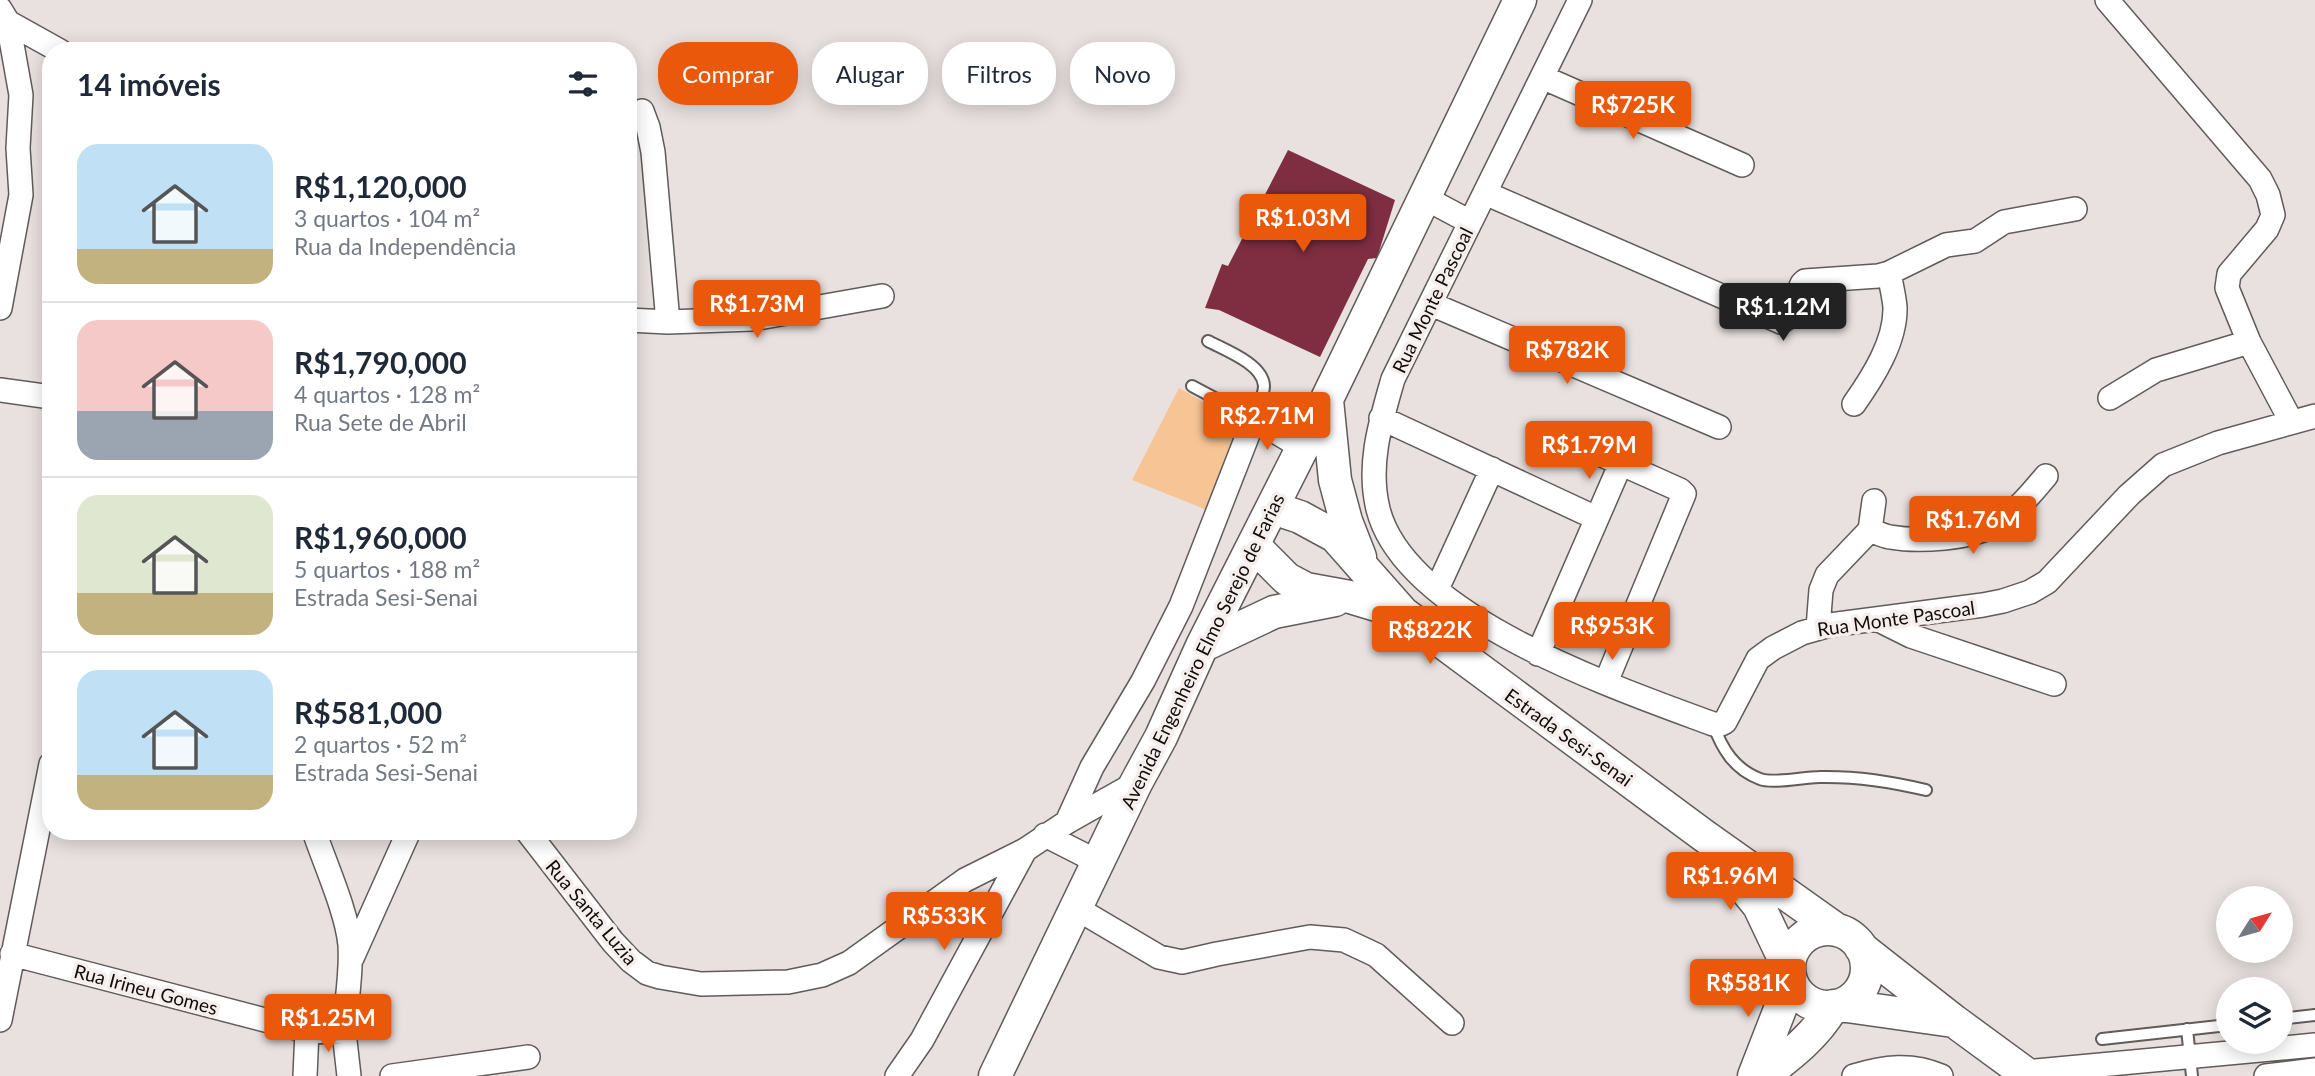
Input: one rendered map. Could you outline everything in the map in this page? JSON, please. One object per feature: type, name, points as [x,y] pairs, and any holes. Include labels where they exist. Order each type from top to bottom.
[{"type":"street","name":"Avenida Engenheiro Elmo Serejo de Farias","points":[[995,1076],[1136,783],[1161,737],[1202,646],[1303,449],[1520,0]]},
{"type":"street","name":"Rua Monte Pascoal","points":[[1580,0],[1393,379],[1381,418],[1375,461],[1378,509],[1385,528],[1396,548],[1437,589],[1477,620],[1538,654],[1713,724],[1721,724],[1725,722],[1754,664],[1764,654],[1788,640],[1818,628],[1983,605],[2038,588],[2055,575],[2129,495],[2163,465],[2218,443],[2315,416]]},
{"type":"street","points":[[2107,0],[2260,178],[2269,195],[2273,215],[2267,229],[2229,274],[2227,288],[2249,342],[2291,421]]},
{"type":"street","points":[[4,15],[46,42]]},
{"type":"street","points":[[0,308],[21,195],[18,148],[21,95],[4,15]]},
{"type":"street","points":[[1542,77],[1742,165]]},
{"type":"street","points":[[642,111],[649,127],[653,152],[668,322]]},
{"type":"street","points":[[0,172],[18,148]]},
{"type":"street","points":[[1485,193],[1781,322],[1787,318],[1805,281],[1878,276],[1946,245],[1975,241],[2004,222],[2075,209]]},
{"type":"street","points":[[1425,198],[1470,222]]},
{"type":"street","points":[[1854,404],[1873,377],[1892,331],[1895,307],[1889,273]]},
{"type":"street","points":[[637,320],[752,319],[882,296]]},
{"type":"street","points":[[1431,304],[1720,427]]},
{"type":"street","points":[[2110,398],[2156,370],[2249,342]]},
{"type":"street","points":[[0,390],[42,396]]},
{"type":"street","points":[[1327,399],[1335,480],[1358,584]]},
{"type":"street","points":[[1381,418],[1596,518]]},
{"type":"street","points":[[1066,822],[1092,768],[1143,681],[1181,606],[1254,419],[1303,449]]},
{"type":"street","points":[[1538,654],[1596,518],[1612,460],[1684,494],[1606,682]]},
{"type":"street","points":[[1437,589],[1492,469]]},
{"type":"street","points":[[1870,530],[1886,537],[1919,540],[1986,530],[2020,507],[2046,476]]},
{"type":"street","points":[[1818,628],[1821,590],[1827,575],[1870,530],[1874,500]]},
{"type":"street","points":[[1273,508],[1300,517],[1335,536],[1358,584]]},
{"type":"street","name":"Estrada Sesi-Senai","points":[[1254,546],[1287,579],[1306,589],[1358,584],[1403,613],[1703,835],[1849,939],[2027,1074]]},
{"type":"street","points":[[1202,646],[1274,612],[1358,584]]},
{"type":"street","points":[[1877,619],[1911,636],[2054,684]]},
{"type":"street","name":"Rua Santa Luzia","points":[[534,840],[605,932],[631,961],[647,973],[701,984],[788,982],[822,975],[849,962],[965,880],[1025,850],[1066,822],[1136,783]]},
{"type":"street","points":[[0,1020],[42,808]]},
{"type":"street","points":[[1045,835],[1098,862]]},
{"type":"street","name":"Estrada Sesi-Senai","points":[[1703,835],[1759,906],[1790,975]]},
{"type":"street","points":[[317,840],[350,944],[345,1023],[349,1076]]},
{"type":"street","points":[[350,961],[405,840]]},
{"type":"street","points":[[897,1076],[922,1040],[1025,850]]},
{"type":"street","points":[[1076,908],[1159,957],[1182,962],[1310,937],[1344,940],[1376,955],[1452,1023]]},
{"type":"street","points":[[1754,1076],[1790,975],[1790,957],[1796,946],[1803,938],[1825,929],[1849,939],[1865,958],[1864,981],[1859,991],[1851,999],[1836,1006],[1791,1055],[1763,1076]]},
{"type":"street","name":"Rua Irineu Gomes","points":[[12,954],[307,1031],[345,1023]]},
{"type":"street","points":[[1790,975],[1803,998],[1822,1006],[1836,1006]]},
{"type":"street","name":"Estrada Sesi-Senai","points":[[1836,1006],[1954,1021]]},
{"type":"street","points":[[305,1076],[307,1031]]},
{"type":"street","points":[[2027,1074],[2191,1067],[2315,1045]]},
{"type":"street","points":[[392,1076],[527,1057]]},
{"type":"street","points":[[1854,1076],[1905,1066],[1941,1076]]},
{"type":"street","points":[[2266,1076],[2315,1070]]},
{"type":"lane","points":[[1192,386],[1254,419],[1264,389],[1263,377],[1256,368],[1208,341]]},
{"type":"lane","points":[[1713,724],[1720,746],[1741,769],[1763,781],[1820,777],[1878,779],[1926,790]]},
{"type":"lane","points":[[2293,1018],[2315,1015]]},
{"type":"lane","points":[[2102,1038],[2216,1026]]},
{"type":"lane","points":[[2187,1029],[2191,1067]]},
{"type":"shaded area","points":[[1179,388],[1245,426],[1207,510],[1132,480]]},
{"type":"building","points":[[1288,150],[1395,200],[1377,258],[1368,259],[1320,357],[1219,310],[1205,308],[1222,264],[1228,266]]}]
